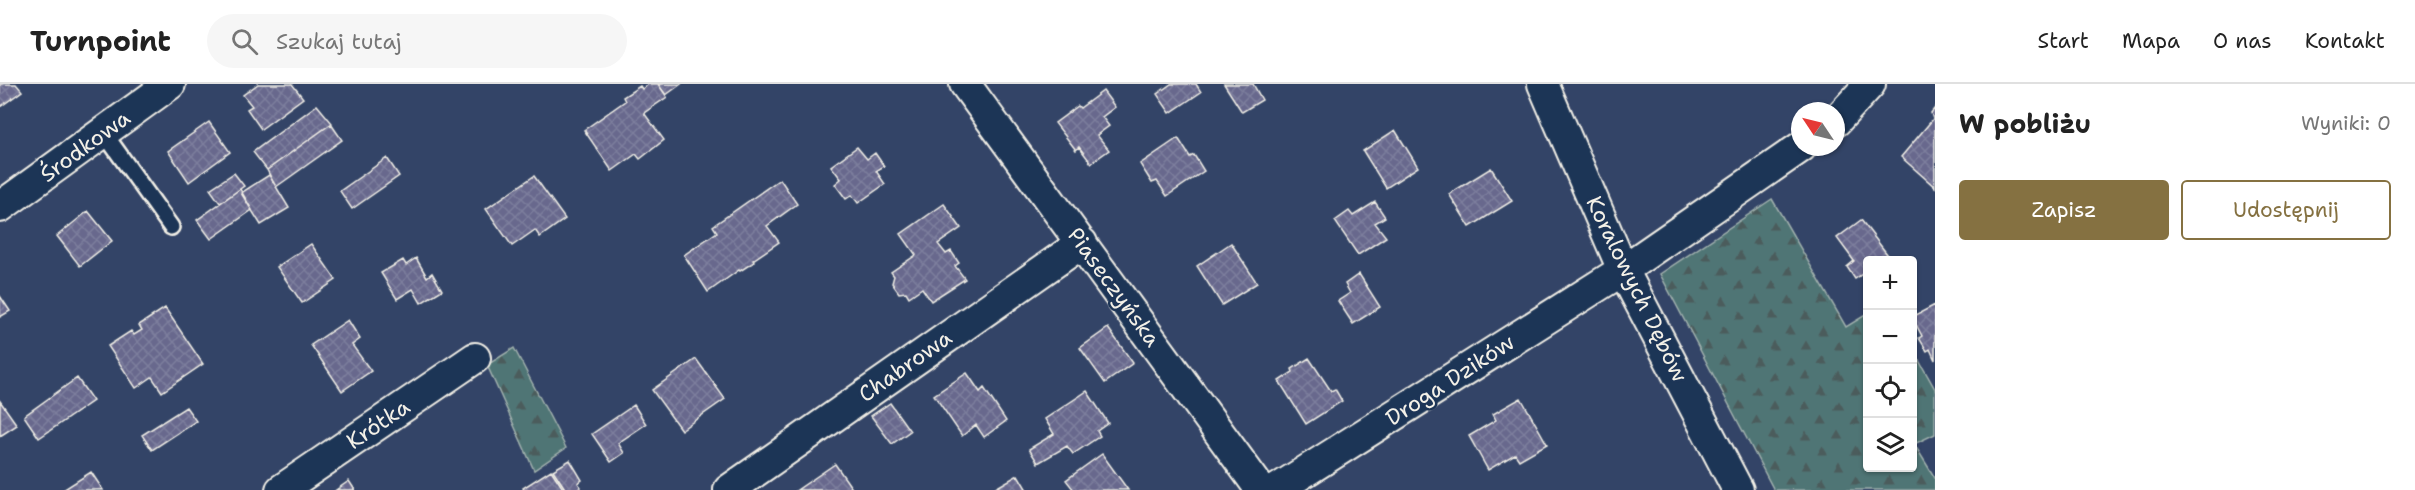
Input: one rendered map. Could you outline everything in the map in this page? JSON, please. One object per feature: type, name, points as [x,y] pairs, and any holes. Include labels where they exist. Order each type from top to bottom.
[{"type":"street","name":"Środkowa","points":[[0,207],[170,84]]},
{"type":"street","name":"Piaseczyńska","points":[[965,84],[1261,490]]},
{"type":"street","name":"Koralowych Dębów","points":[[1543,84],[1623,270],[1738,490]]},
{"type":"street","points":[[1845,112],[1870,84]]},
{"type":"street","name":"Droga Dzików","points":[[1276,490],[1623,270],[1791,154]]},
{"type":"street","name":"Chabrowa","points":[[729,490],[1082,243]]},
{"type":"street","name":"Krótka","points":[[281,490],[475,358]]},
{"type":"lane","points":[[104,133],[171,226]]},
{"type":"green space","points":[[1772,199],[1846,327],[1863,316],[1863,472],[1917,472],[1917,449],[1935,478],[1935,490],[1774,490],[1660,274]]},
{"type":"green space","points":[[514,348],[566,448],[534,470],[487,365]]},
{"type":"green space","points":[[1917,357],[1935,389],[1935,434],[1917,443]]},
{"type":"building","points":[[0,84],[16,84],[22,91],[0,107]]},
{"type":"building","points":[[258,84],[292,84],[303,98],[261,129],[247,109],[252,106],[243,95]]},
{"type":"building","points":[[649,84],[658,84],[667,97],[644,113],[664,140],[640,159],[636,154],[612,171],[584,130],[625,101],[623,97],[640,86],[642,89]]},
{"type":"building","points":[[658,84],[681,84],[666,95]]},
{"type":"building","points":[[1171,84],[1196,84],[1201,92],[1170,113],[1157,94]]},
{"type":"building","points":[[1224,84],[1253,84],[1262,100],[1242,112]]},
{"type":"building","points":[[1103,91],[1115,107],[1102,117],[1109,126],[1097,135],[1109,150],[1091,163],[1079,147],[1076,150],[1055,123]]},
{"type":"building","points":[[317,105],[332,123],[267,170],[253,152]]},
{"type":"building","points":[[1935,108],[1935,187],[1901,157],[1933,119],[1931,113]]},
{"type":"building","points":[[209,122],[230,152],[189,182],[168,151]]},
{"type":"building","points":[[331,124],[342,140],[276,187],[267,170]]},
{"type":"building","points":[[1395,130],[1418,167],[1386,188],[1363,151]]},
{"type":"building","points":[[1178,138],[1190,157],[1194,155],[1204,171],[1167,196],[1157,181],[1152,183],[1140,164]]},
{"type":"building","points":[[857,147],[867,159],[875,153],[884,166],[876,171],[885,184],[858,203],[852,195],[846,199],[835,184],[841,179],[831,166]]},
{"type":"building","points":[[387,158],[399,176],[352,209],[340,191]]},
{"type":"building","points":[[1491,168],[1512,201],[1470,227],[1449,194]]},
{"type":"building","points":[[234,173],[244,186],[220,203],[210,189]]},
{"type":"building","points":[[269,175],[289,208],[261,225],[241,193]]},
{"type":"building","points":[[534,176],[565,219],[540,237],[535,230],[512,246],[486,209]]},
{"type":"building","points":[[780,179],[797,204],[767,226],[779,242],[753,260],[754,262],[708,292],[684,255],[717,232],[713,226]]},
{"type":"building","points":[[240,189],[252,210],[211,239],[197,220]]},
{"type":"building","points":[[1375,202],[1385,217],[1375,223],[1386,237],[1358,255],[1335,221],[1349,211],[1353,216]]},
{"type":"building","points":[[944,204],[961,228],[938,244],[946,254],[951,251],[959,263],[955,266],[965,279],[931,301],[922,288],[909,297],[906,292],[899,293],[892,283],[894,276],[891,272],[916,255],[901,234]]},
{"type":"building","points":[[88,211],[112,241],[80,266],[57,236]]},
{"type":"building","points":[[1861,220],[1887,254],[1885,256],[1863,256],[1863,273],[1855,279],[1847,267],[1854,261],[1837,238]]},
{"type":"building","points":[[1231,243],[1257,283],[1222,305],[1197,266]]},
{"type":"building","points":[[311,244],[336,280],[302,303],[277,267]]},
{"type":"building","points":[[416,258],[427,277],[432,273],[442,290],[421,303],[413,289],[397,299],[381,273],[403,260],[406,265]]},
{"type":"building","points":[[1359,274],[1380,307],[1353,324],[1338,301],[1350,293],[1345,284]]},
{"type":"building","points":[[0,296],[10,311],[0,317]]},
{"type":"building","points":[[1935,305],[1935,360],[1930,349],[1927,351],[1919,338],[1922,336],[1917,326],[1917,314]]},
{"type":"building","points":[[165,308],[203,364],[162,392],[152,377],[136,388],[108,346],[131,331],[134,335],[142,330],[139,325]]},
{"type":"building","points":[[348,320],[360,339],[352,345],[371,371],[342,391],[311,345]]},
{"type":"building","points":[[1108,328],[1133,363],[1105,383],[1080,348]]},
{"type":"building","points":[[1309,358],[1331,391],[1335,389],[1342,401],[1306,424],[1279,381]]},
{"type":"building","points":[[696,359],[725,399],[681,430],[652,390]]},
{"type":"building","points":[[967,373],[980,392],[984,388],[1006,421],[984,437],[976,425],[962,436],[934,395]]},
{"type":"building","points":[[77,378],[93,401],[39,438],[24,416]]},
{"type":"building","points":[[1087,391],[1108,423],[1097,431],[1100,436],[1073,454],[1067,446],[1038,463],[1029,449],[1054,434],[1045,419]]},
{"type":"building","points":[[1521,398],[1547,444],[1519,460],[1515,454],[1488,470],[1469,436],[1496,420],[1493,414]]},
{"type":"building","points":[[0,401],[17,425],[0,436]]},
{"type":"building","points":[[890,403],[910,431],[892,444],[871,416]]},
{"type":"building","points":[[634,405],[646,424],[618,443],[624,453],[611,462],[592,434]]},
{"type":"building","points":[[186,407],[196,421],[152,450],[142,435]]},
{"type":"building","points":[[1102,454],[1128,490],[1074,490],[1066,480]]},
{"type":"building","points":[[570,460],[582,480],[578,483],[581,487],[577,490],[566,490],[553,470]]},
{"type":"building","points":[[835,464],[853,490],[797,490]]},
{"type":"building","points":[[551,470],[564,490],[524,490],[523,488]]},
{"type":"building","points":[[91,472],[103,490],[63,490]]},
{"type":"building","points":[[1018,475],[1027,490],[992,490]]},
{"type":"building","points":[[349,481],[355,490],[336,490]]}]
